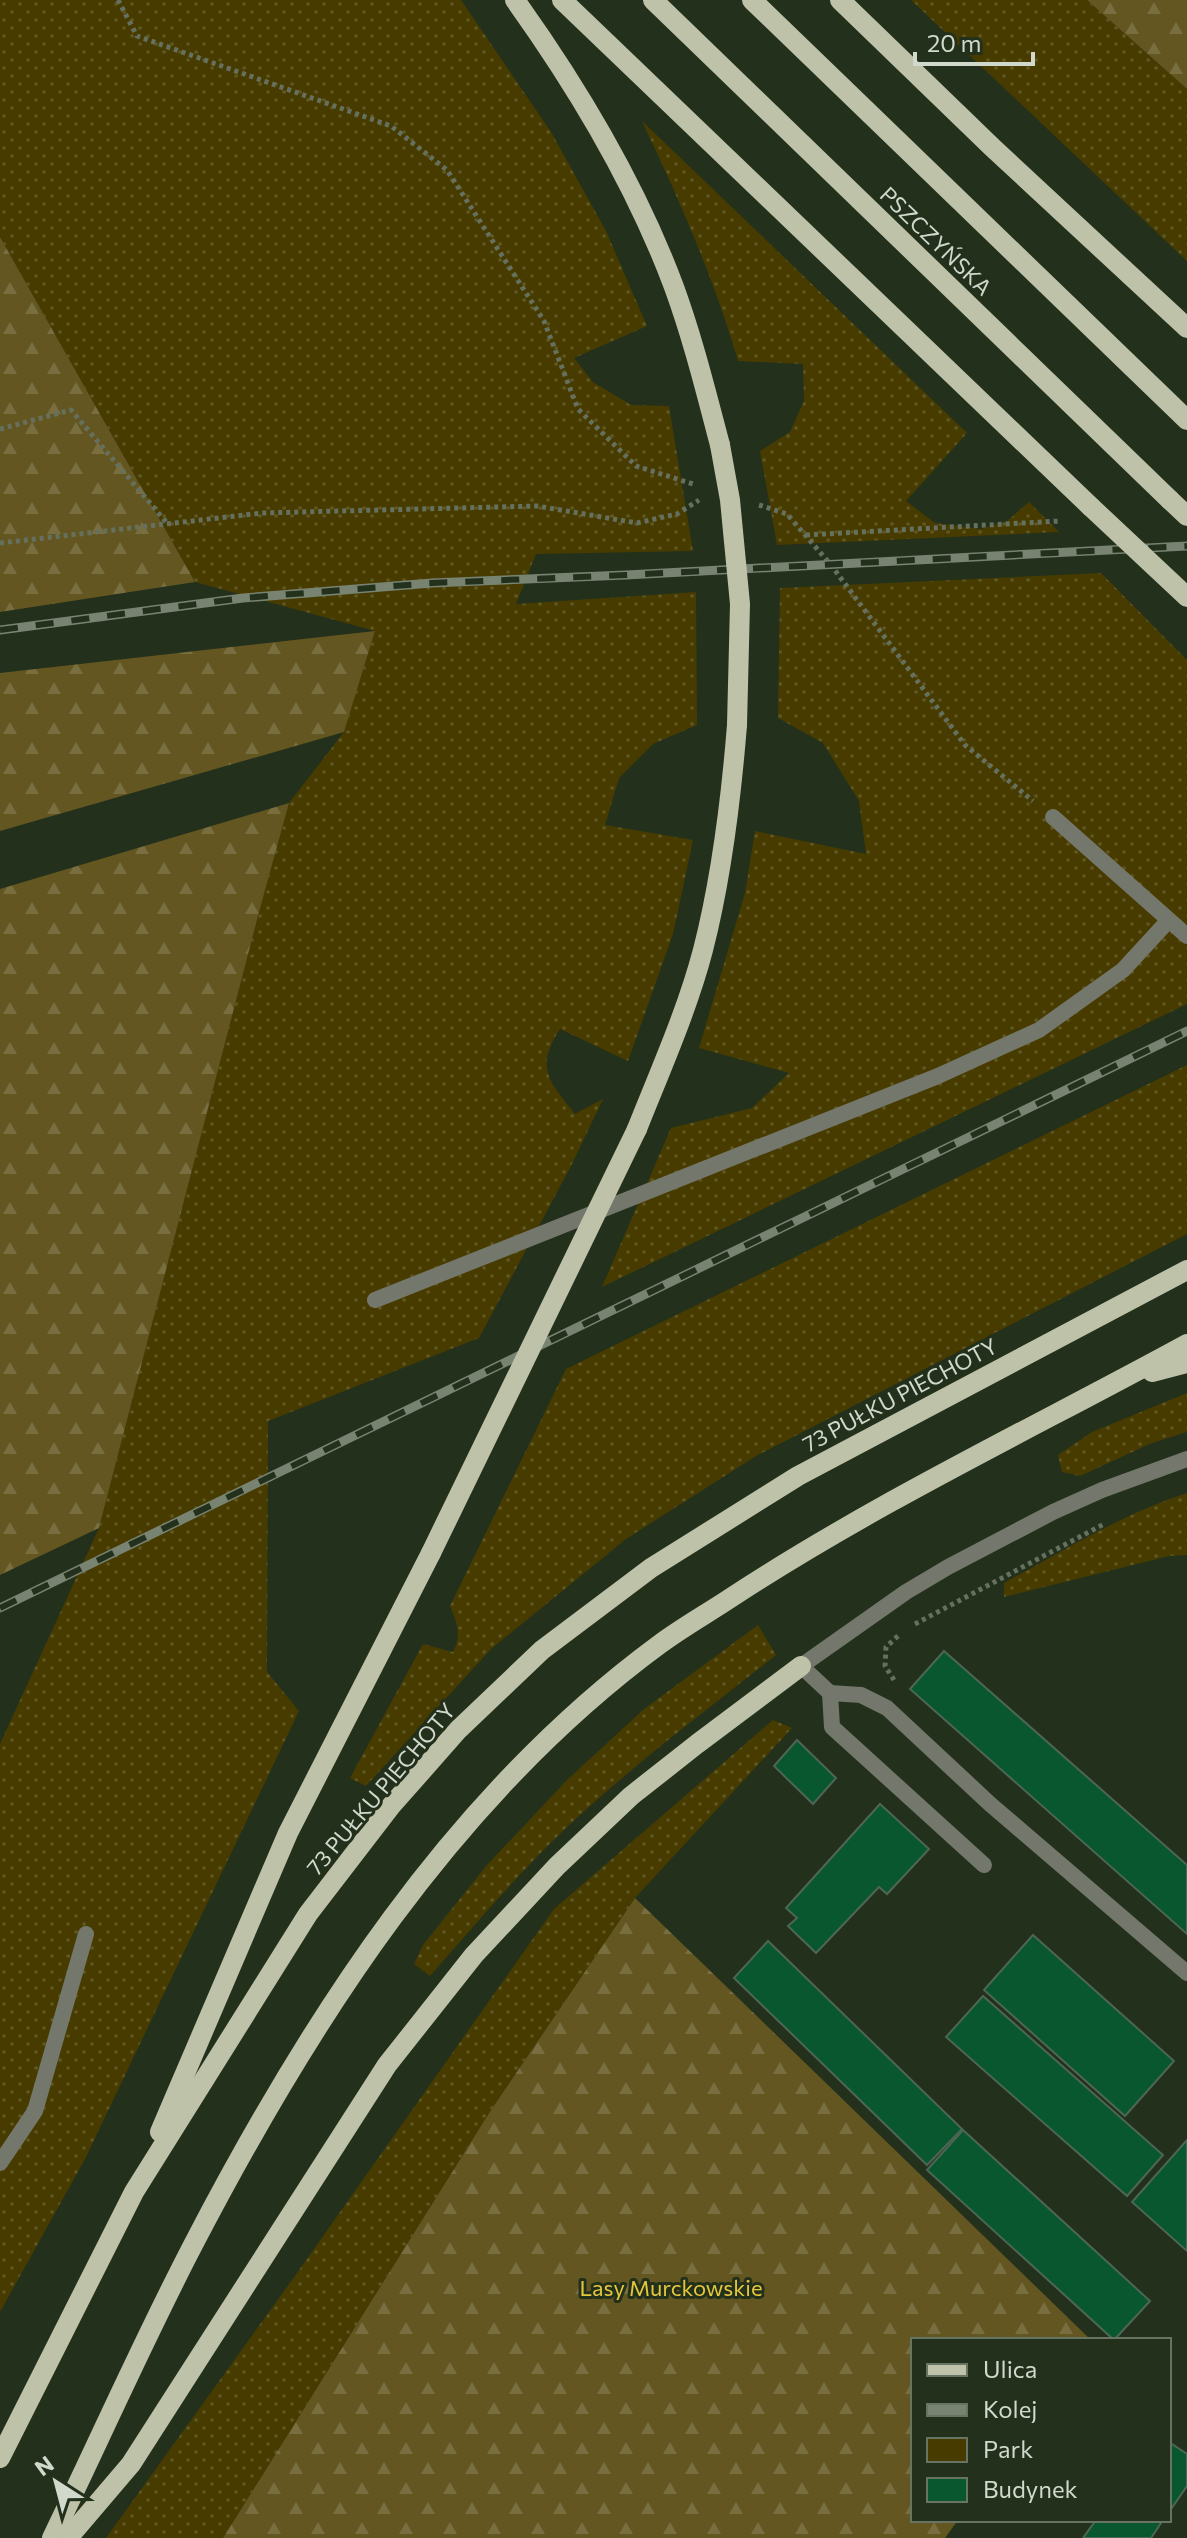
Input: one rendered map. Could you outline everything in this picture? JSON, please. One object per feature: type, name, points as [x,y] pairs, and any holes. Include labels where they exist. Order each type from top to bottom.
[{"type":"main road","points":[[134,2192],[288,1833],[431,1553],[637,1129],[702,952],[720,866],[737,725],[740,604],[730,500],[720,445],[697,355],[651,232],[589,114],[515,0]]},
{"type":"main road","points":[[562,0],[1083,513],[1187,597]]},
{"type":"main road","name":"PSZCZYŃSKA","points":[[653,0],[1187,516]]},
{"type":"main road","name":"PSZCZYŃSKA","points":[[752,0],[1187,420]]},
{"type":"main road","points":[[840,0],[993,148],[1187,328]]},
{"type":"main road","name":"73 PUŁKU PIECHOTY","points":[[0,2458],[134,2192],[308,1914],[391,1806],[448,1741],[542,1650],[651,1568],[798,1476],[1187,1270]]},
{"type":"main road","points":[[52,2538],[193,2245],[283,2085],[371,1946],[451,1840],[525,1760],[584,1704],[662,1643],[778,1567],[902,1495],[1187,1344]]},
{"type":"main road","points":[[1121,1380],[1187,1363]]},
{"type":"main road","points":[[68,2538],[131,2464],[387,2065],[474,1955],[557,1866],[631,1796],[801,1666]]},
{"type":"street","points":[[1053,817],[1187,936]]},
{"type":"street","points":[[375,1300],[938,1076],[1039,1030],[1123,970],[1168,921]]},
{"type":"street","points":[[1187,1459],[1102,1490],[1053,1512],[948,1567],[906,1592],[801,1666],[830,1693],[861,1695],[887,1708],[990,1804],[1187,1973]]},
{"type":"street","points":[[830,1693],[832,1727],[984,1865]]},
{"type":"street","points":[[0,2163],[35,2111],[86,1934]]},
{"type":"path","points":[[118,0],[137,36],[391,126],[447,170],[544,321],[578,409],[636,466],[701,486]]},
{"type":"path","points":[[0,429],[71,410],[167,523]]},
{"type":"path","points":[[0,543],[262,513],[537,506],[637,523],[677,514],[701,498]]},
{"type":"path","points":[[758,505],[787,514],[831,565],[965,745],[1053,817]]},
{"type":"path","points":[[805,535],[1083,513]]},
{"type":"path","points":[[887,1708],[899,1687],[885,1666],[886,1647],[904,1630],[1109,1521]]},
{"type":"green space","points":[[0,0],[461,0],[551,132],[606,231],[647,326],[574,358],[593,382],[631,405],[669,406],[693,551],[536,554],[516,604],[696,592],[697,725],[653,744],[619,778],[605,825],[693,840],[673,934],[628,1061],[560,1029],[552,1043],[548,1054],[548,1074],[575,1114],[603,1099],[571,1166],[479,1338],[268,1421],[267,1672],[299,1711],[85,2159],[0,2312],[0,1744],[99,1528],[289,803],[344,732],[375,631],[195,582],[0,237]]},
{"type":"green space","points":[[911,0],[1087,0],[1187,89],[1187,261]]},
{"type":"green space","points":[[1087,0],[1187,0],[1187,89]]},
{"type":"green space","points":[[642,121],[967,433],[906,501],[935,523],[981,529],[1007,521],[1029,502],[1059,532],[777,545],[760,451],[790,432],[804,401],[803,364],[738,361],[695,239]]},
{"type":"green space","points":[[0,237],[195,582],[0,612]]},
{"type":"green space","points":[[1101,573],[1187,660],[1187,1004],[602,1287],[671,1128],[752,1108],[789,1073],[699,1048],[745,893],[755,831],[866,854],[859,801],[823,743],[778,718],[780,588]]},
{"type":"green space","points":[[375,631],[344,732],[0,831],[0,673]]},
{"type":"green space","points":[[289,803],[99,1528],[0,1575],[0,889]]},
{"type":"green space","points":[[1187,1065],[1187,1234],[756,1456],[626,1539],[491,1649],[366,1786],[350,1778],[423,1644],[453,1652],[458,1629],[450,1606],[566,1369]]},
{"type":"green space","points":[[1187,1393],[1187,1432],[1152,1443],[1080,1476],[1062,1472],[1058,1455],[1092,1432]]},
{"type":"green space","points":[[1187,1493],[1187,1555],[1169,1556],[1004,1597],[1004,1583],[1116,1522]]},
{"type":"green space","points":[[758,1625],[776,1655],[635,1767],[568,1826],[430,1976],[414,1964],[423,1945],[487,1865],[567,1780],[644,1709]]},
{"type":"green space","points":[[773,1720],[792,1728],[635,1898],[491,2110],[223,2538],[106,2538],[554,1909]]},
{"type":"green space","name":"Lasy Murckowskie","points":[[635,1898],[1089,2338],[911,2338],[911,2522],[957,2522],[945,2538],[223,2538],[491,2110]]},
{"type":"building","points":[[944,1651],[1187,1865],[1187,1934],[910,1689]]},
{"type":"building","points":[[797,1740],[836,1778],[813,1804],[774,1766]]},
{"type":"building","points":[[880,1804],[929,1849],[887,1894],[879,1887],[816,1953],[788,1926],[797,1918],[786,1908]]},
{"type":"building","points":[[1033,1935],[1174,2061],[1125,2116],[984,1990]]},
{"type":"building","points":[[768,1941],[962,2129],[927,2165],[734,1978]]},
{"type":"building","points":[[983,1996],[1163,2155],[1127,2196],[946,2037]]},
{"type":"building","points":[[963,2130],[1150,2301],[1116,2338],[1112,2338],[927,2170]]},
{"type":"building","points":[[1187,2140],[1187,2251],[1132,2202]]},
{"type":"building","points":[[1171,2443],[1187,2454],[1187,2486],[1171,2509]]},
{"type":"building","points":[[1095,2522],[1162,2522],[1151,2538],[1083,2538]]},
{"type":"railway","points":[[0,630],[243,598],[432,583],[1187,546]]},
{"type":"railway","points":[[0,1608],[1187,1031]]}]
